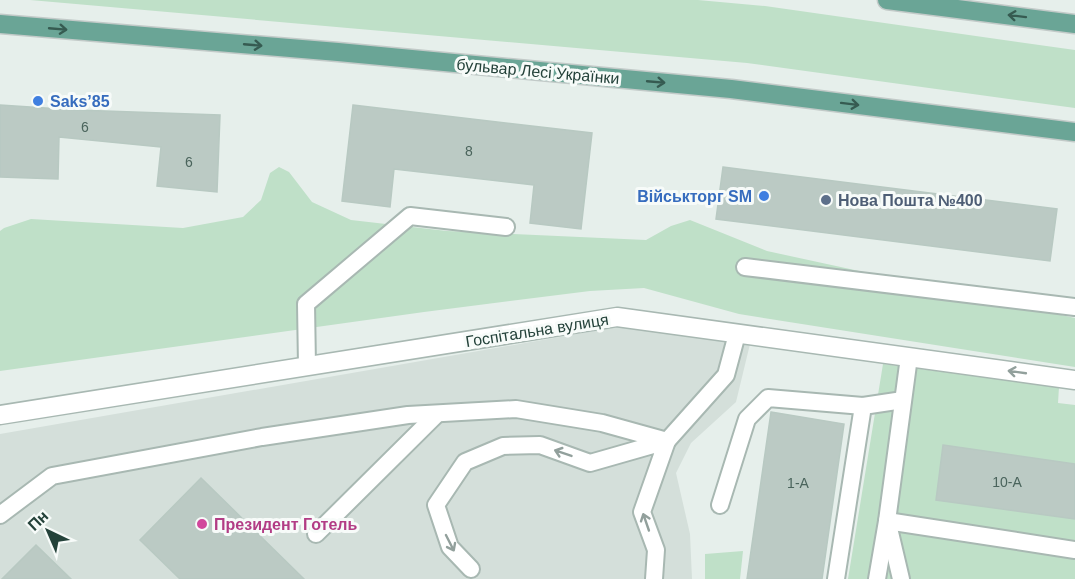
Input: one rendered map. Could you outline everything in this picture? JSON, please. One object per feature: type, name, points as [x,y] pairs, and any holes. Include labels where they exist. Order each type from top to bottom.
[{"type":"main road","points":[[886,0],[1075,24]]},
{"type":"main road","name":"бульвар Лесі Українки","points":[[0,24],[338,52],[731,89],[1075,132]]},
{"type":"street","name":"Госпітальна вулиця","points":[[0,415],[617,317],[1075,380]]},
{"type":"lane","points":[[307,366],[306,304],[410,216],[506,227]]},
{"type":"lane","points":[[745,267],[1075,307]]},
{"type":"lane","points":[[654,579],[656,550],[642,512],[667,441],[726,375],[737,334]]},
{"type":"lane","points":[[877,579],[909,357]]},
{"type":"lane","points":[[720,505],[747,419],[768,398],[863,406],[903,400]]},
{"type":"lane","points":[[836,579],[863,406]]},
{"type":"lane","points":[[0,515],[52,476],[262,437],[408,415],[516,410],[602,423],[667,441]]},
{"type":"lane","points":[[316,534],[437,414]]},
{"type":"lane","points":[[471,569],[450,547],[436,505],[465,462],[503,446],[540,445],[590,463],[667,441]]},
{"type":"lane","points":[[887,521],[1075,549]]},
{"type":"lane","points":[[887,521],[901,579]]},
{"type":"shaded area","points":[[623,326],[750,344],[736,402],[691,443],[676,473],[690,534],[692,579],[0,579],[0,434]]},
{"type":"green space","points":[[30,0],[698,0],[765,6],[1075,50],[1075,108],[747,63]]},
{"type":"green space","points":[[279,167],[289,172],[312,202],[351,220],[447,231],[646,240],[671,226],[690,220],[767,251],[1075,318],[1075,367],[739,314],[644,288],[590,291],[424,312],[0,371],[0,231],[4,228],[31,219],[183,228],[243,217],[261,200],[270,173]]},
{"type":"green space","points":[[883,364],[1059,387],[1058,403],[1075,405],[1075,579],[848,579]]},
{"type":"green space","points":[[743,551],[740,579],[705,579],[705,554]]},
{"type":"building","points":[[0,105],[220,115],[217,192],[157,186],[161,147],[59,137],[58,179],[0,177]]},
{"type":"building","points":[[353,105],[592,133],[581,229],[530,223],[534,185],[394,169],[390,207],[342,201]]},
{"type":"building","points":[[723,167],[1057,209],[1050,261],[716,219]]},
{"type":"building","points":[[771,412],[844,424],[822,579],[747,579]]},
{"type":"building","points":[[943,445],[1075,464],[1075,519],[936,500]]},
{"type":"building","name":"Президент Готель","points":[[201,478],[304,579],[180,579],[140,540]]},
{"type":"building","points":[[36,545],[71,579],[2,579]]},
{"type":"place","name":"Saks’85","points":[[38,101]]},
{"type":"place","name":"Військторг SM","points":[[764,196]]},
{"type":"place","name":"Нова Пошта №400","points":[[826,200]]},
{"type":"place","name":"Президент Готель","points":[[202,524]]}]
